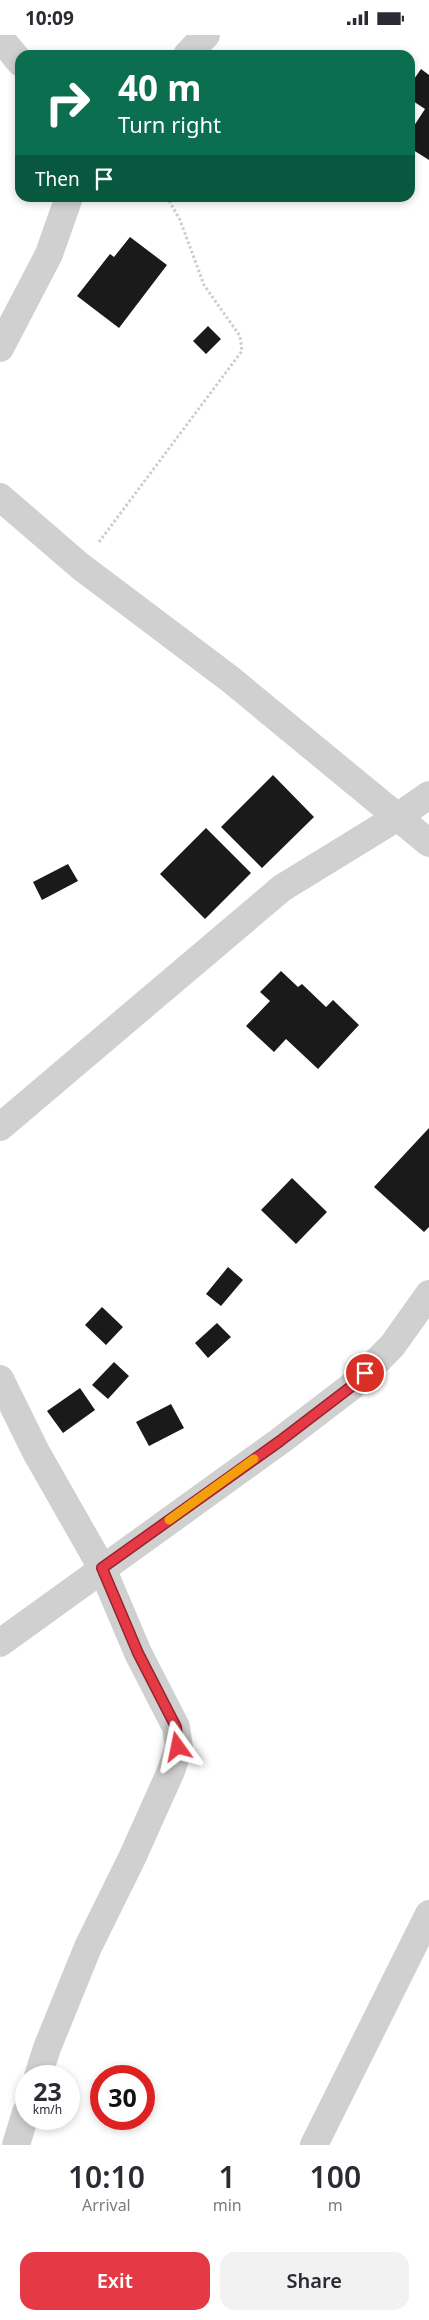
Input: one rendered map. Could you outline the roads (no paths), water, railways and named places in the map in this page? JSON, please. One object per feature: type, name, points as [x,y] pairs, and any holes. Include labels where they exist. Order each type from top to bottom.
[{"type":"street","points":[[192,50],[206,35]]},
{"type":"street","points":[[0,38],[15,56]]},
{"type":"street","points":[[0,348],[49,254],[67,202]]},
{"type":"street","points":[[0,497],[80,566],[230,679],[396,818],[429,843]]},
{"type":"street","points":[[0,1127],[282,888],[396,818],[429,795]]},
{"type":"street","points":[[0,1643],[280,1441],[352,1386],[392,1346],[429,1294]]},
{"type":"street","points":[[0,1379],[36,1451],[102,1568],[138,1653],[176,1727],[178,1747],[171,1771],[136,1850],[88,1947],[42,2065]]},
{"type":"street","points":[[314,2145],[429,1914]]},
{"type":"street","points":[[16,2145],[21,2130]]}]
